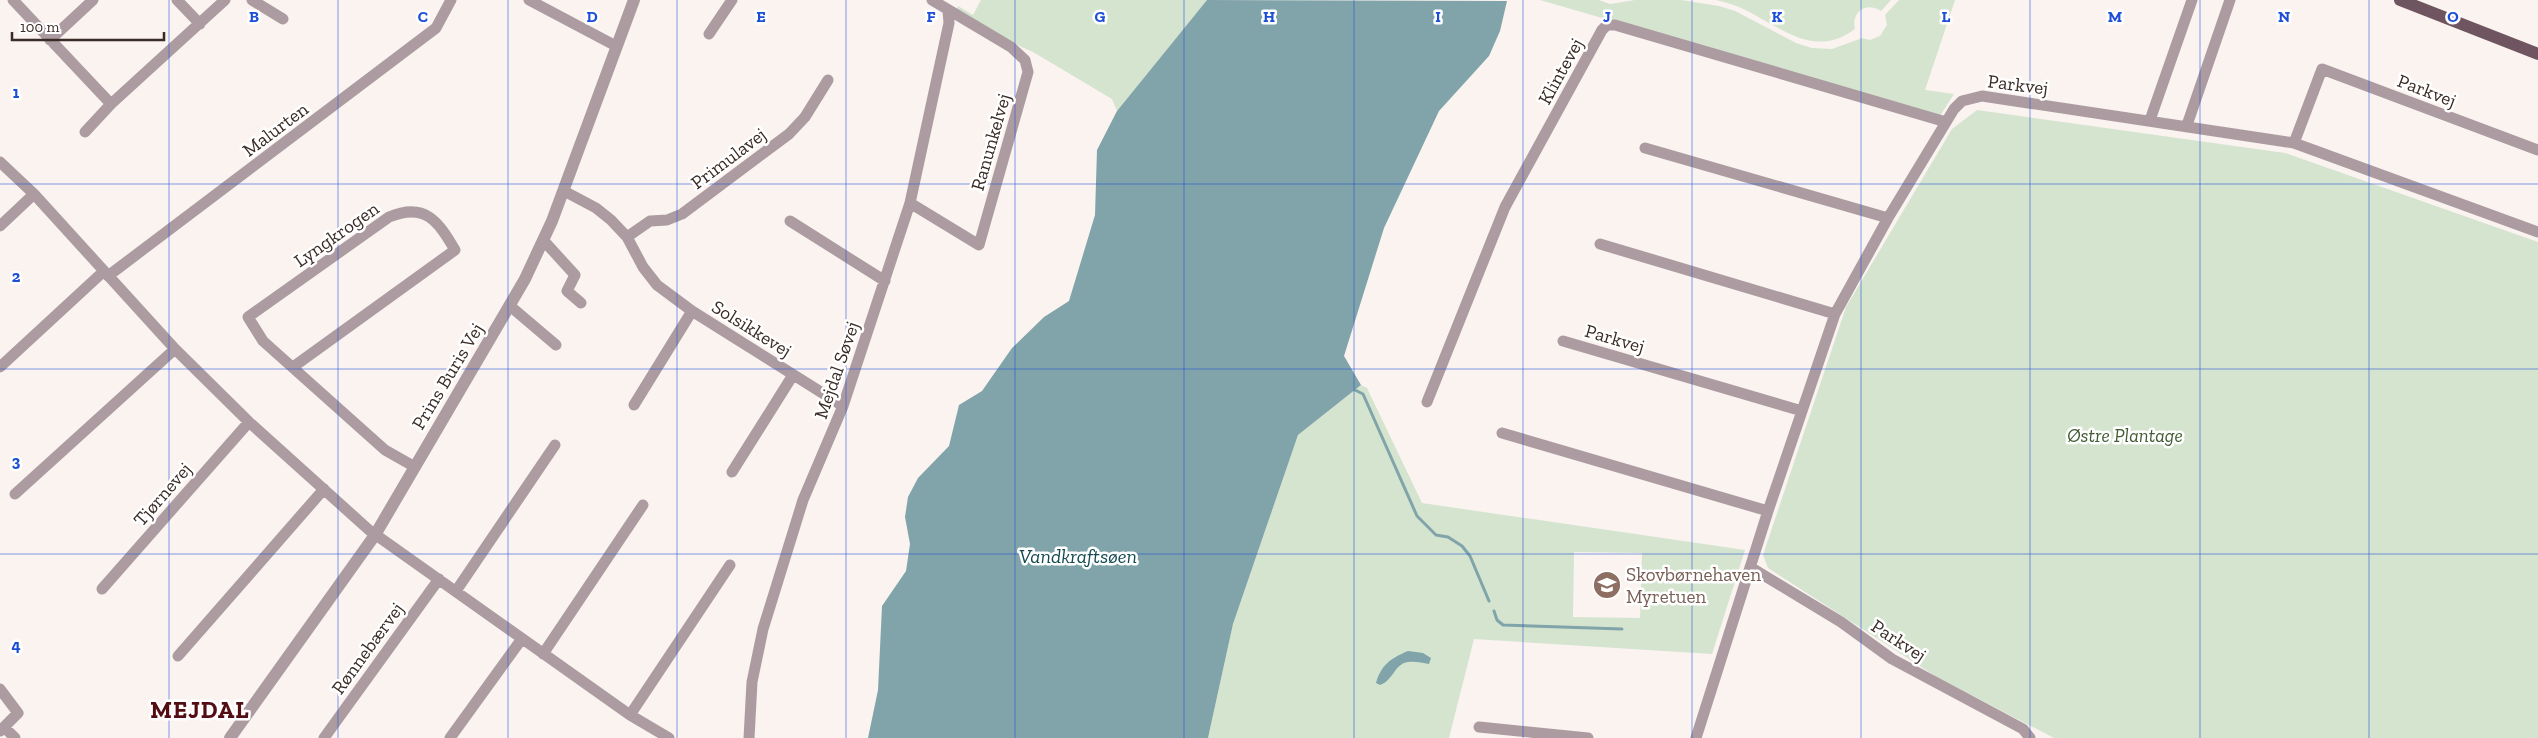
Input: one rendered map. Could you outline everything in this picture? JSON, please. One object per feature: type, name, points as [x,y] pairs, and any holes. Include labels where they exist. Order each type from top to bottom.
[{"type":"main road","points":[[2400,0],[2538,54]]},
{"type":"street","points":[[13,0],[111,104]]},
{"type":"street","points":[[50,40],[93,0]]},
{"type":"street","points":[[177,0],[200,24]]},
{"type":"street","points":[[85,132],[111,104],[225,0]]},
{"type":"street","points":[[252,0],[283,19]]},
{"type":"street","name":"Malurten","points":[[106,274],[436,28],[451,0]]},
{"type":"street","points":[[528,0],[616,46]]},
{"type":"street","name":"Prins Buris Vej","points":[[230,738],[374,535],[510,306],[544,241],[634,0]]},
{"type":"street","points":[[710,34],[732,0]]},
{"type":"street","points":[[932,0],[948,11]]},
{"type":"street","points":[[2150,120],[2192,0]]},
{"type":"street","points":[[2187,125],[2230,0]]},
{"type":"street","name":"Mejdal Søvej","points":[[750,738],[752,682],[763,629],[803,500],[843,406],[910,203],[949,23],[948,11]]},
{"type":"street","name":"Ranunkelvej","points":[[910,203],[979,244],[1028,72],[1025,60],[1011,47],[948,11]]},
{"type":"street","name":"Klintevej","points":[[1427,402],[1506,207],[1602,30],[1607,25],[1615,24],[1946,122]]},
{"type":"street","name":"Parkvej","points":[[2294,143],[2322,69],[2538,150]]},
{"type":"street","name":"Primulavej","points":[[627,236],[650,221],[667,220],[682,214],[789,134],[805,117],[828,80]]},
{"type":"street","name":"Parkvej","points":[[1696,738],[1768,511],[1836,314],[1888,218],[1946,122],[1962,101],[1982,96],[2187,125],[2294,143],[2538,232]]},
{"type":"street","points":[[1645,148],[1888,218]]},
{"type":"street","points":[[0,162],[34,194],[175,349],[249,422],[374,535],[630,715],[669,738]]},
{"type":"street","name":"Solsikkevej","points":[[564,191],[596,208],[627,236],[643,268],[657,285],[692,310],[843,406]]},
{"type":"street","points":[[0,226],[34,194]]},
{"type":"street","name":"Lyngkrogen","points":[[293,367],[454,250],[442,228],[433,219],[420,212],[405,210],[389,217],[248,317],[263,341],[385,450],[415,467]]},
{"type":"street","points":[[790,221],[885,281]]},
{"type":"street","points":[[544,241],[575,274],[567,291],[581,303]]},
{"type":"street","points":[[1600,244],[1836,314]]},
{"type":"street","points":[[0,367],[106,274]]},
{"type":"street","points":[[510,306],[556,345]]},
{"type":"street","name":"Solsikkevej","points":[[634,405],[692,310]]},
{"type":"street","name":"Parkvej","points":[[1563,341],[1802,411]]},
{"type":"street","points":[[15,494],[175,349]]},
{"type":"street","name":"Solsikkevej","points":[[732,472],[793,375]]},
{"type":"street","name":"Tjørnevej","points":[[102,589],[249,422]]},
{"type":"street","points":[[1502,433],[1768,511]]},
{"type":"street","points":[[456,591],[555,444]]},
{"type":"street","points":[[178,656],[324,489]]},
{"type":"street","points":[[543,654],[643,505]]},
{"type":"street","points":[[630,715],[730,565]]},
{"type":"street","name":"Parkvej","points":[[1750,567],[1841,622],[1892,659],[2023,730],[2030,738]]},
{"type":"street","name":"Rønnebærvej","points":[[324,738],[439,579]]},
{"type":"street","points":[[450,738],[522,640]]},
{"type":"street","points":[[0,689],[18,713],[2,729],[15,738]]},
{"type":"street","points":[[1479,727],[1588,738]]},
{"type":"green space","points":[[981,0],[1207,0],[1117,111],[1112,99],[1033,52],[995,35],[956,12],[958,6],[973,15]]},
{"type":"green space","points":[[1540,0],[1599,0],[1610,4],[1635,0],[1681,0],[1719,6],[1735,11],[1796,43],[1812,48],[1832,49],[1862,38],[1870,40],[1880,36],[1887,25],[1885,15],[1899,0],[1955,0],[1925,90],[1954,94],[1940,116]]},
{"type":"green space","points":[[1716,0],[1891,0],[1881,11],[1870,7],[1861,10],[1855,18],[1855,29],[1839,38],[1810,41],[1782,30],[1739,7]]},
{"type":"green space","name":"Østre Plantage","points":[[1977,110],[2285,153],[2538,242],[2538,738],[2054,738],[1940,679],[1768,568],[1763,555],[1846,307],[1952,129]]},
{"type":"green space","points":[[1361,385],[1367,388],[1422,503],[1745,550],[1712,654],[1474,639],[1449,738],[1208,738],[1233,624],[1298,435]],"holes":[[[1574,552],[1642,553],[1640,618],[1573,617]]]},
{"type":"water","name":"Vandkraftsøen","points":[[1207,0],[1507,1],[1500,31],[1489,56],[1439,111],[1384,228],[1344,356],[1361,385],[1298,435],[1233,624],[1208,738],[868,738],[878,690],[882,606],[906,571],[910,544],[905,517],[908,497],[918,478],[949,446],[959,405],[982,391],[1012,348],[1044,317],[1069,301],[1095,215],[1097,150],[1117,111]]},
{"type":"water","points":[[1408,651],[1423,653],[1431,658],[1429,664],[1403,663],[1385,683],[1380,685],[1376,683],[1381,671],[1388,663]]},
{"type":"waterway","points":[[1355,390],[1363,394],[1417,516],[1436,535],[1448,537],[1462,546],[1470,556],[1489,601]]},
{"type":"waterway","points":[[1494,611],[1497,620],[1503,625],[1622,629]]},
{"type":"place","name":"Skovbørnehaven Myretuen","points":[[1607,585]]},
{"type":"district","name":"MEJDAL","points":[[200,710]]}]
